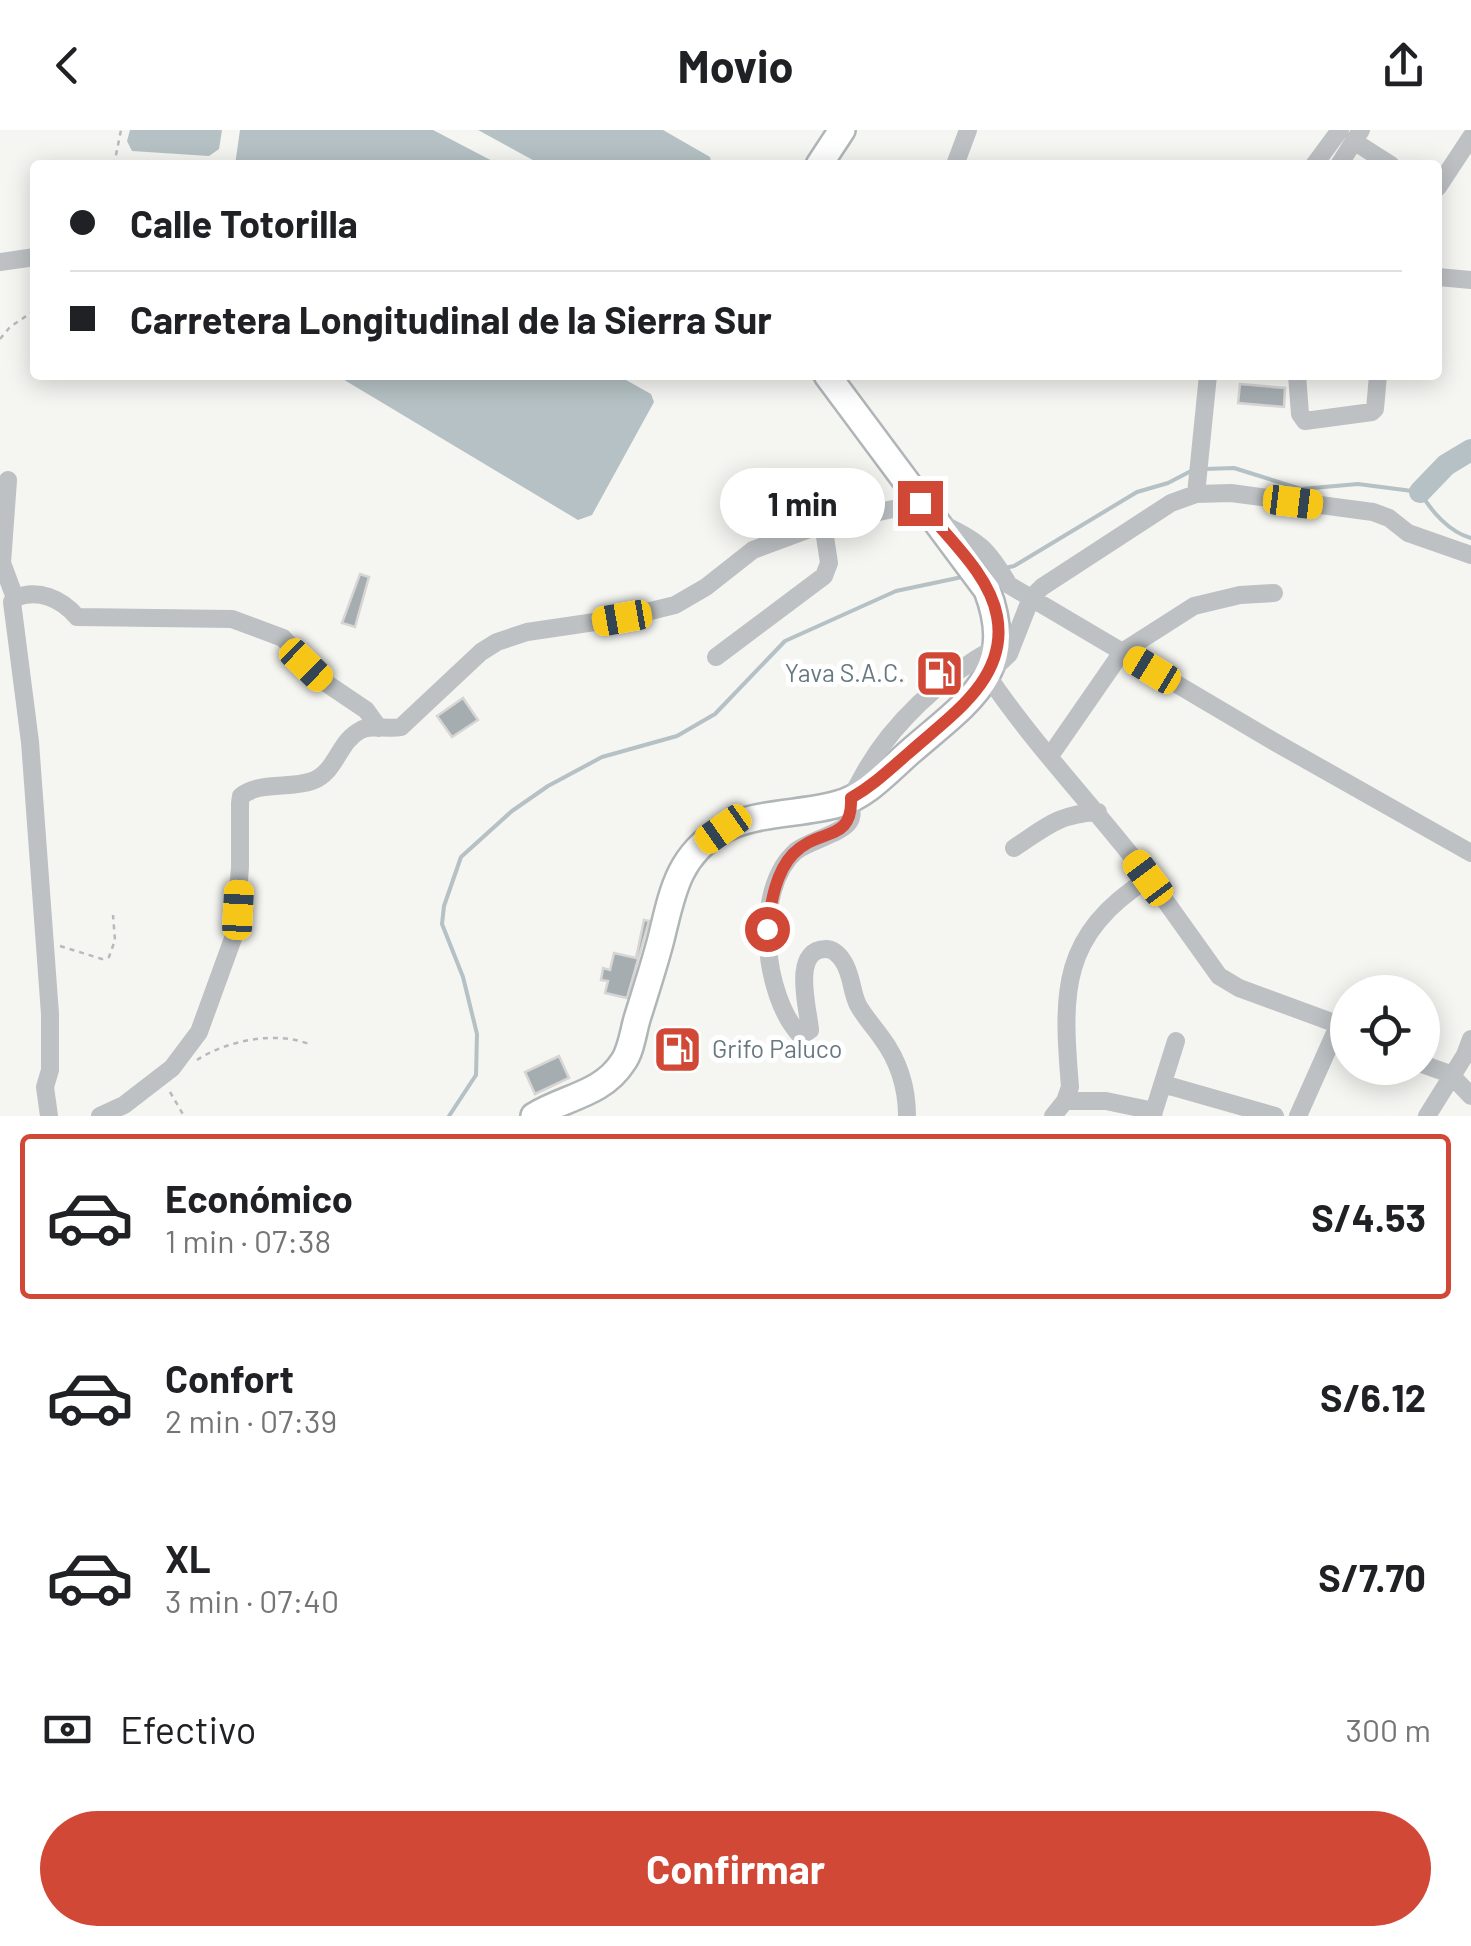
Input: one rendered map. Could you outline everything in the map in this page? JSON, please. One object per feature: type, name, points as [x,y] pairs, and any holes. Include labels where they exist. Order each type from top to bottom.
[{"type":"highway","points":[[822,160],[842,130]]},
{"type":"highway","points":[[534,1116],[596,1088],[625,1061],[672,890],[682,866],[698,846],[723,829],[759,818],[840,804],[851,798],[880,780],[964,706],[987,674],[996,647],[998,588],[926,510],[832,380]]},
{"type":"street","points":[[957,160],[968,130]]},
{"type":"street","points":[[1320,160],[1352,134]]},
{"type":"street","points":[[1341,160],[1352,134]]},
{"type":"street","points":[[1352,134],[1385,160]]},
{"type":"street","points":[[1442,181],[1471,137]]},
{"type":"street","points":[[0,262],[30,258]]},
{"type":"street","points":[[1442,277],[1471,280]]},
{"type":"street","points":[[1196,494],[1208,380]]},
{"type":"street","points":[[1206,396],[1218,380]]},
{"type":"street","points":[[1297,380],[1300,414],[1305,421],[1372,412],[1378,380]]},
{"type":"street","points":[[8,480],[2,563],[14,598],[30,742],[50,1014],[50,1070],[45,1086],[49,1116]]},
{"type":"street","points":[[1330,1021],[1239,988],[1219,976],[1098,812],[1010,709],[987,674],[1008,654],[1032,598],[1042,587],[1172,504],[1196,494],[1231,493],[1373,512],[1389,518],[1408,533],[1471,555]]},
{"type":"street","points":[[100,1116],[124,1105],[172,1068],[199,1032],[235,933],[242,796],[250,790],[299,786],[324,776],[356,733],[368,727],[396,729],[404,724],[481,652],[497,642],[527,632],[622,618],[674,605],[706,588],[753,550],[823,524],[926,510],[990,552],[998,588],[1032,598],[1471,853]]},
{"type":"street","points":[[716,657],[824,576],[829,562],[823,524]]},
{"type":"street","points":[[1050,756],[1122,652],[1194,606],[1211,600],[1274,593]]},
{"type":"street","points":[[14,598],[24,594],[47,595],[70,608],[77,618],[232,619],[283,638],[323,681],[370,714],[379,728]]},
{"type":"street","points":[[907,1116],[902,1074],[889,1048],[858,1006],[846,966],[836,952],[828,948],[818,950],[807,963],[803,978],[810,1026],[806,1036],[800,1036],[792,1027],[768,960],[772,898],[793,854],[814,839],[848,825],[852,817],[851,798],[890,735],[968,662],[996,647]]},
{"type":"street","points":[[1014,848],[1059,818],[1098,812]]},
{"type":"street","points":[[1053,1116],[1070,1087],[1068,982],[1081,942],[1098,921],[1148,878]]},
{"type":"street","points":[[1065,1101],[1106,1101],[1154,1113],[1176,1041]]},
{"type":"street","points":[[1427,1116],[1469,1047]]},
{"type":"street","points":[[1298,1116],[1330,1053]]},
{"type":"street","points":[[1440,1070],[1450,1074],[1471,1096]]},
{"type":"street","points":[[1163,1084],[1275,1116]]},
{"type":"path","points":[[115,160],[121,130]]},
{"type":"path","points":[[0,339],[30,313]]},
{"type":"path","points":[[44,942],[106,958],[112,954],[115,940],[113,915]]},
{"type":"path","points":[[192,1064],[211,1052],[250,1040],[309,1044]]},
{"type":"path","points":[[172,1085],[166,1088],[184,1116]]},
{"type":"shaded area","points":[[130,130],[222,130],[219,149],[209,156],[132,151],[127,141]]},
{"type":"shaded area","points":[[240,130],[433,130],[490,160],[236,160]]},
{"type":"shaded area","points":[[478,130],[663,130],[711,160],[533,160]]},
{"type":"shaded area","points":[[344,380],[626,380],[651,394],[654,402],[592,515],[578,520]]},
{"type":"building","points":[[1240,384],[1285,388],[1284,407],[1238,403]]},
{"type":"building","points":[[360,574],[369,577],[355,627],[342,623]]},
{"type":"building","points":[[463,698],[478,720],[452,737],[437,716]]},
{"type":"building","points":[[644,920],[649,921],[627,998],[605,993],[608,981],[601,980],[603,968],[610,970],[614,953],[636,958]]},
{"type":"building","points":[[559,1056],[569,1078],[535,1094],[525,1072]]},
{"type":"waterway","points":[[1420,492],[1446,465],[1471,450]]},
{"type":"waterway","points":[[1205,469],[1234,468],[1301,489],[1358,484],[1420,492],[1441,520],[1471,538]]},
{"type":"waterway","points":[[1005,568],[1137,492],[1191,471]]},
{"type":"waterway","points":[[449,1116],[476,1075],[477,1034],[463,977],[442,924],[461,857],[512,811],[548,786],[602,757],[677,736],[715,714],[785,641],[896,591],[967,576]]},
{"type":"place","name":"Yava S.A.C.","points":[[940,673]]},
{"type":"place","name":"Grifo Paluco","points":[[677,1049]]},
{"type":"route","points":[[767,929],[772,898],[793,854],[814,839],[848,825],[852,817],[851,798],[880,780],[964,706],[992,662],[998,618],[987,590],[957,546],[920,503]]}]
